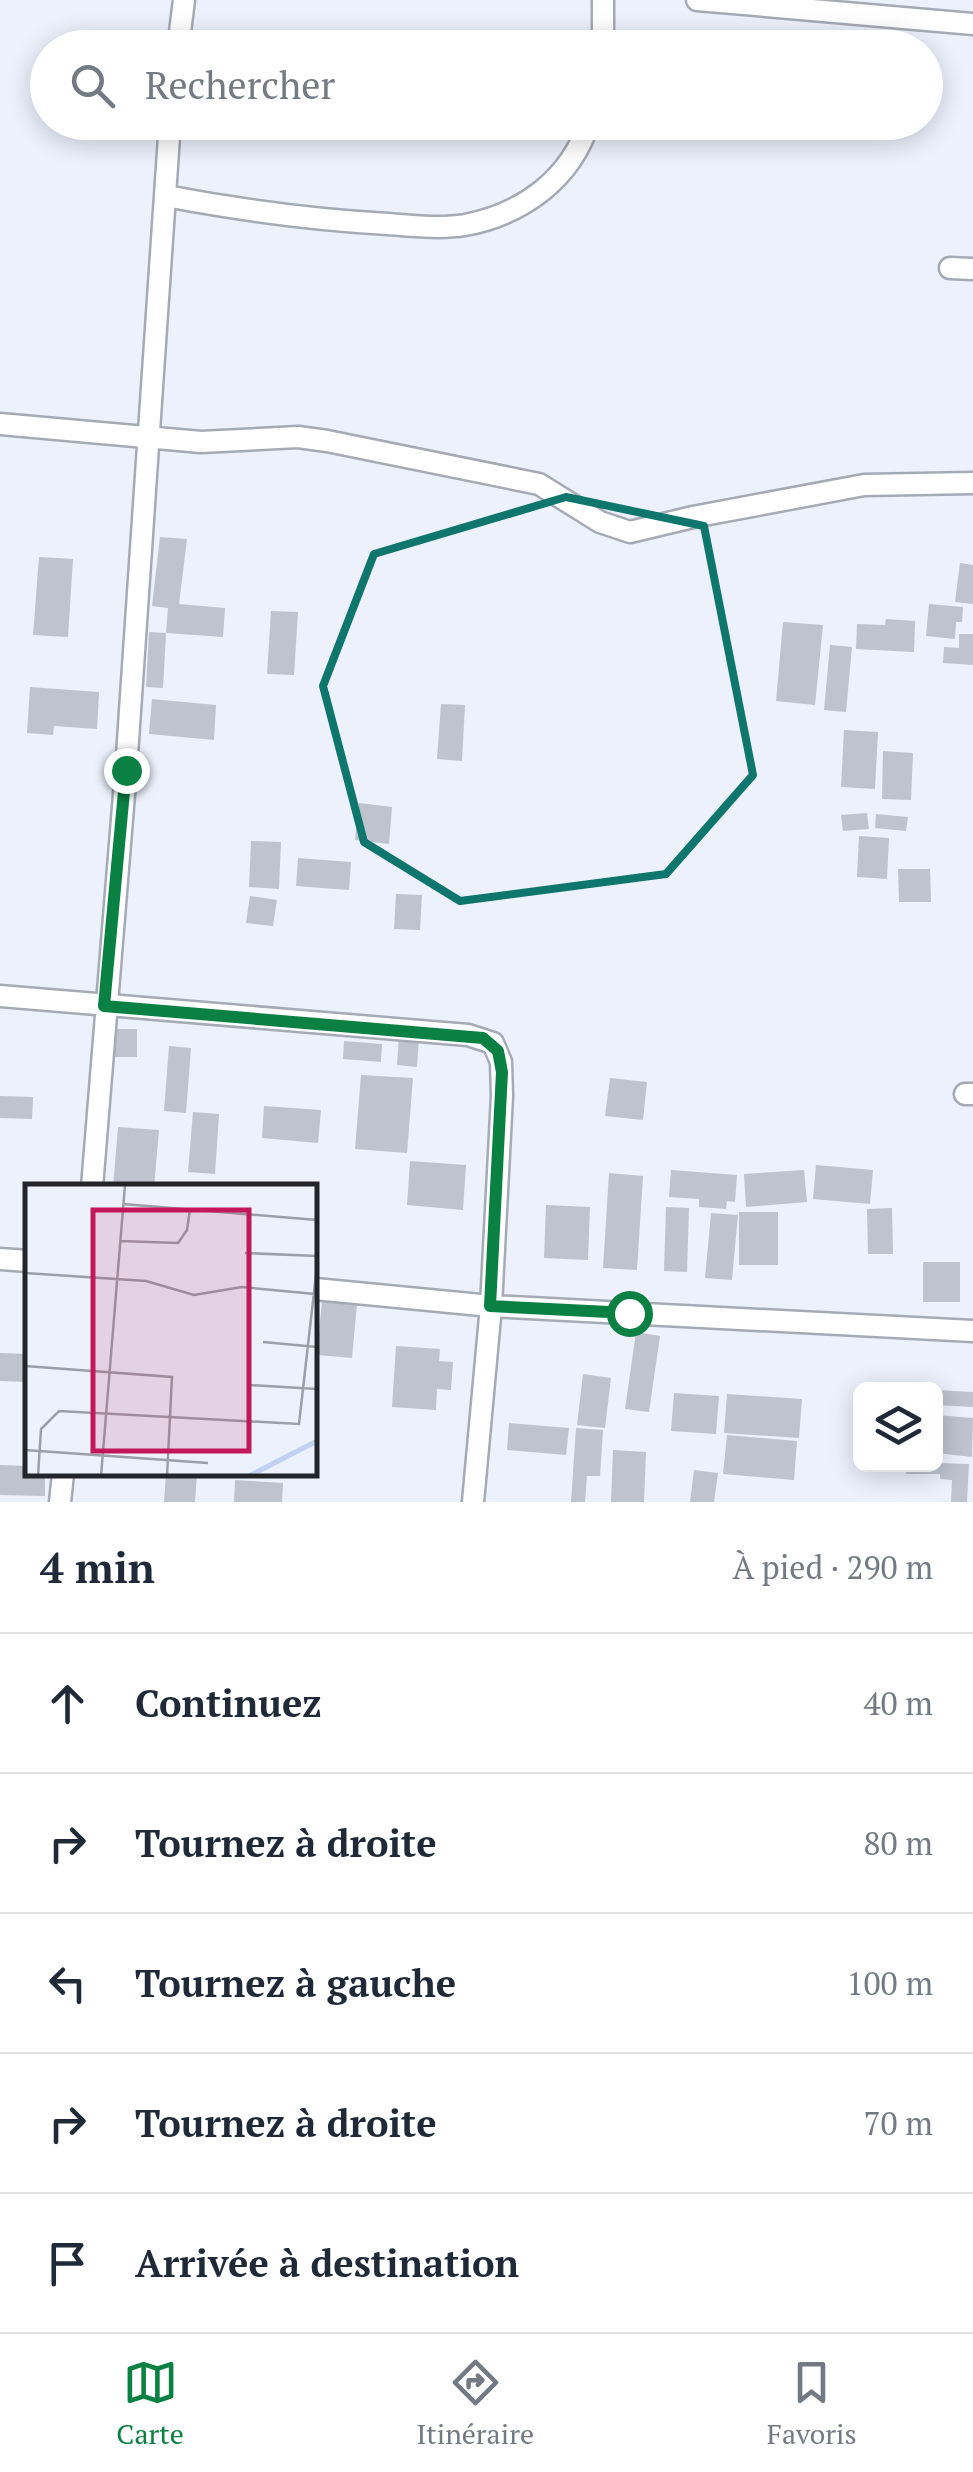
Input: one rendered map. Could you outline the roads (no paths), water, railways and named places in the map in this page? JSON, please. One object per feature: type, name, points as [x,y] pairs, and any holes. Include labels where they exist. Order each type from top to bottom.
[{"type":"street","points":[[180,30],[184,0]]},
{"type":"street","points":[[603,0],[603,30]]},
{"type":"street","points":[[697,0],[973,24]]},
{"type":"street","points":[[92,1184],[169,140]]},
{"type":"street","points":[[166,196],[245,211],[351,222],[462,226],[526,204],[557,180],[581,140]]},
{"type":"street","points":[[950,268],[973,269]]},
{"type":"street","points":[[0,424],[201,442],[298,437],[327,441],[539,484],[600,522],[630,532],[864,485],[973,483]]},
{"type":"street","points":[[0,996],[468,1034],[492,1044],[501,1062],[502,1096],[473,1502]]},
{"type":"street","points":[[0,1259],[25,1261]]},
{"type":"street","points":[[318,1289],[490,1306],[973,1331]]},
{"type":"street","points":[[60,1502],[63,1477]]}]
